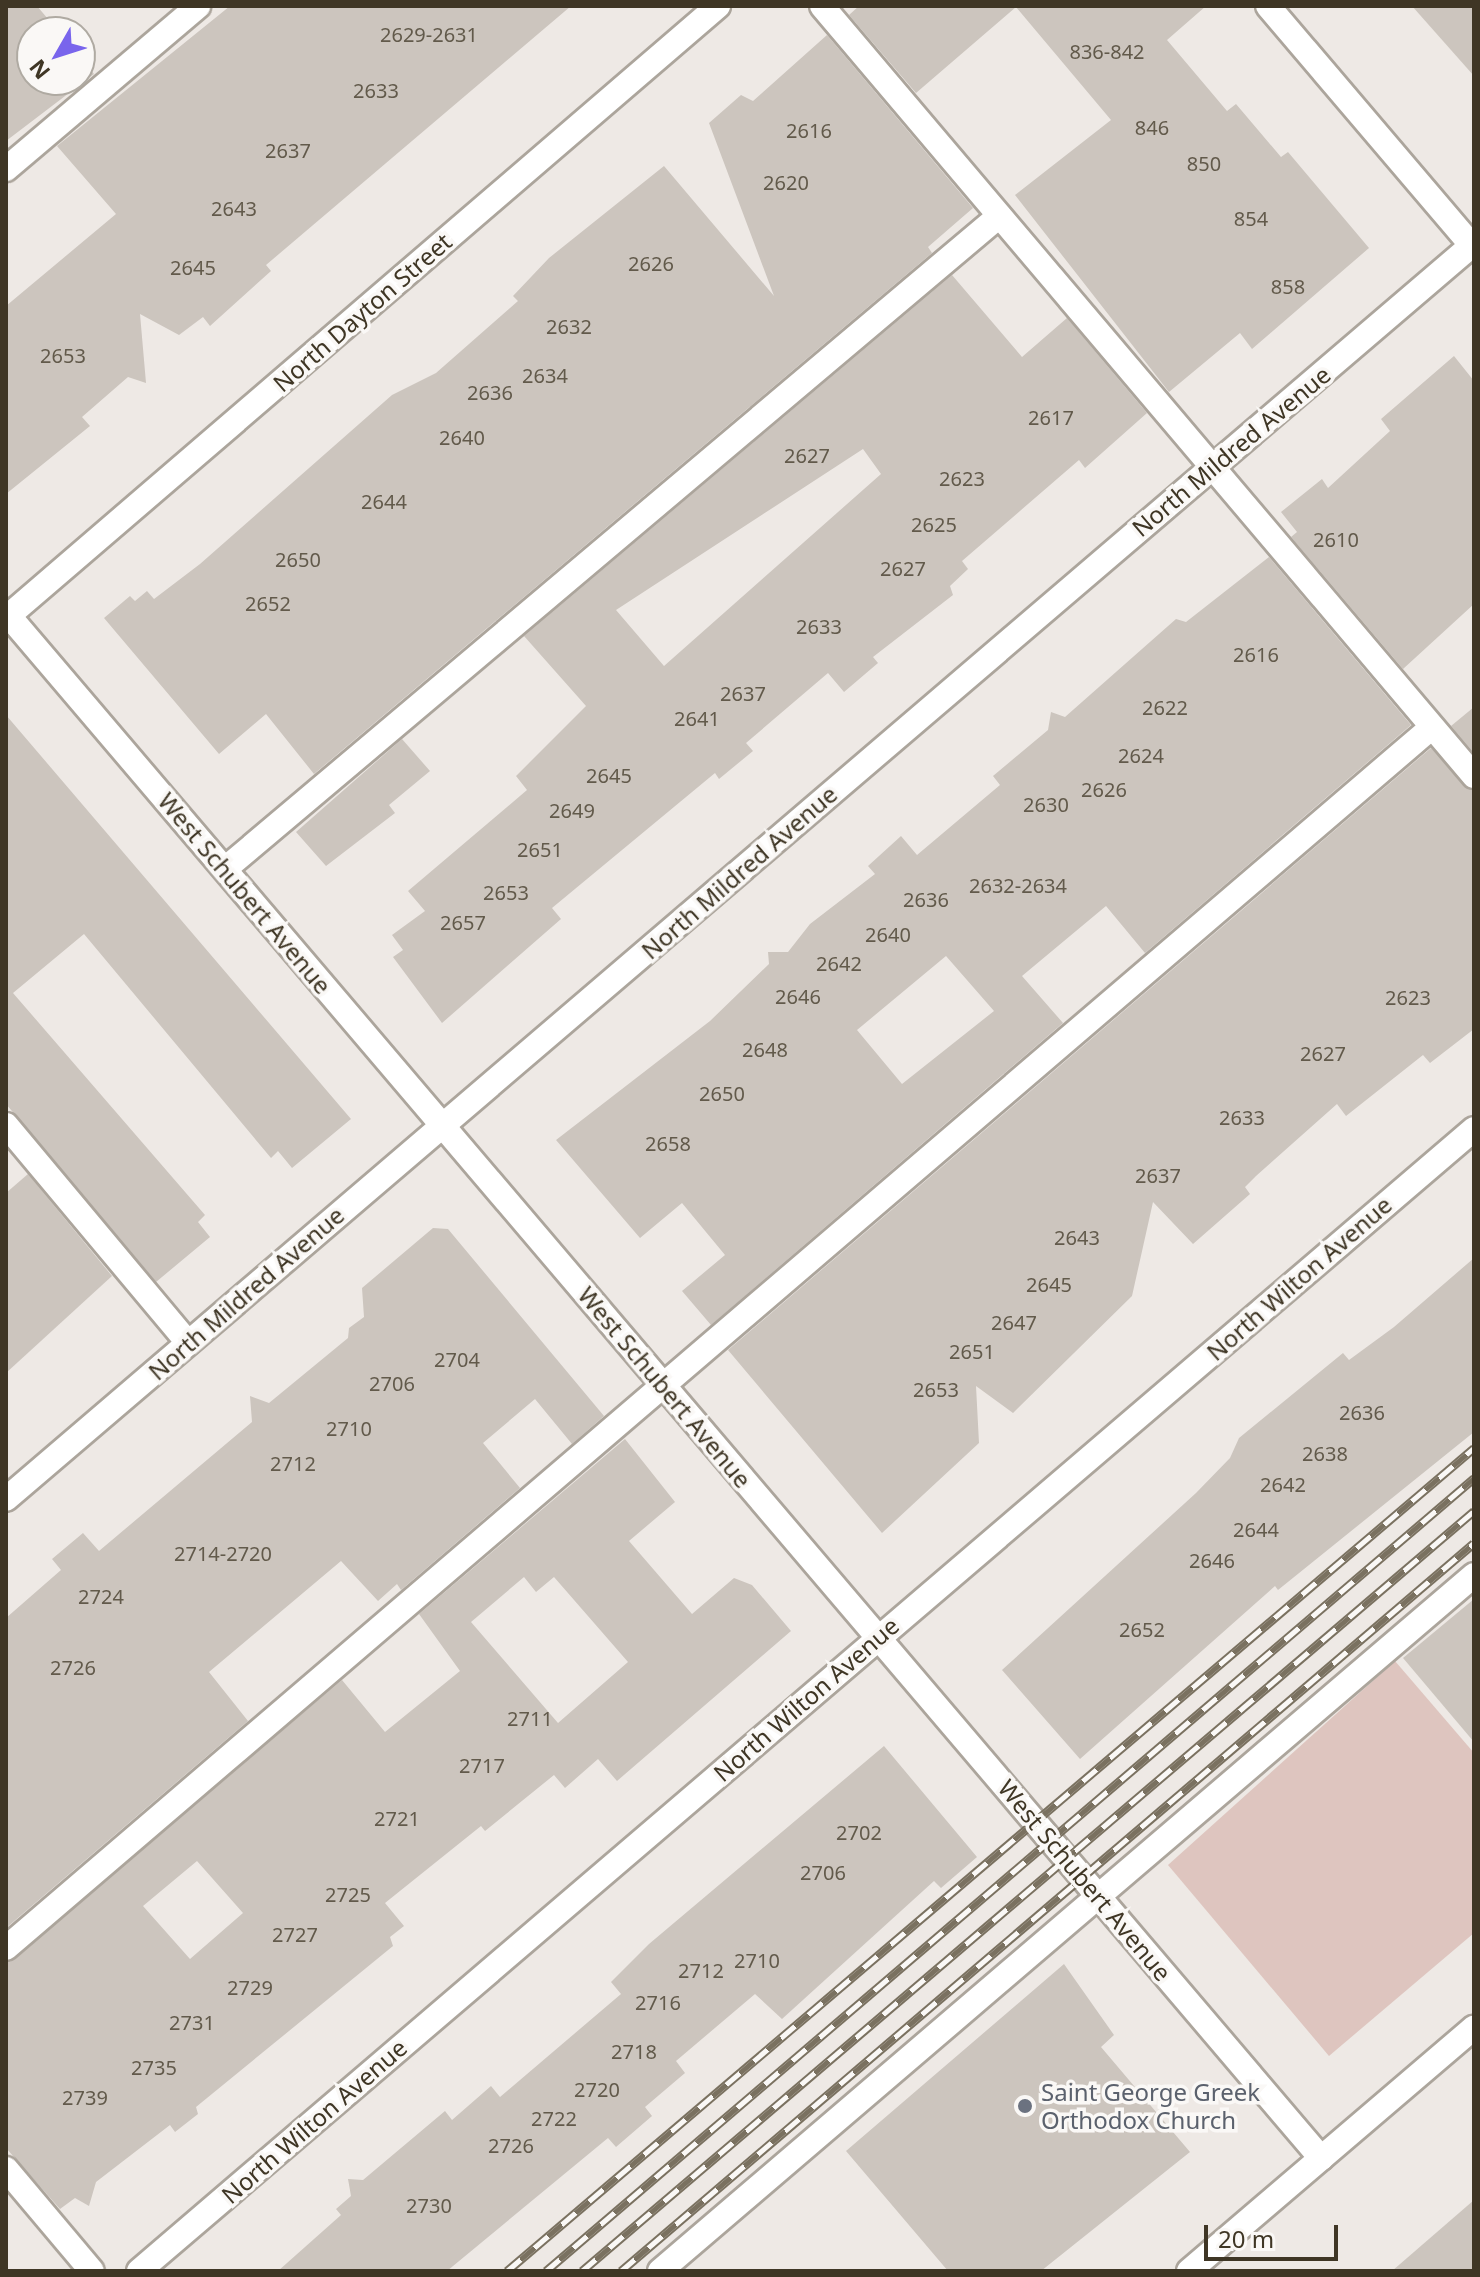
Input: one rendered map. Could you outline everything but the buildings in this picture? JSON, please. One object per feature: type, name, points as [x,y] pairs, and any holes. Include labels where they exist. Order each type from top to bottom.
[{"type":"street","points":[[6,169],[198,6]]},
{"type":"street","name":"North Dayton Street","points":[[8,617],[718,6]]},
{"type":"street","points":[[822,6],[1474,776]]},
{"type":"street","points":[[1268,6],[1473,247]]},
{"type":"street","points":[[225,869],[999,216]]},
{"type":"street","name":"North Mildred Avenue","points":[[6,1499],[1473,247]]},
{"type":"street","name":"West Schubert Avenue","points":[[8,617],[1321,2158]]},
{"type":"street","points":[[6,1948],[1432,727]]},
{"type":"street","points":[[6,1125],[188,1343]]},
{"type":"street","name":"North Wilton Avenue","points":[[139,2271],[1474,1129]]},
{"type":"street","points":[[660,2271],[1474,1575]]},
{"type":"street","points":[[1189,2271],[1474,2028]]},
{"type":"street","points":[[6,2169],[92,2271]]},
{"type":"shaded area","points":[[1395,1661],[1474,1753],[1474,1933],[1329,2056],[1168,1865]]},
{"type":"railway","points":[[507,2271],[1474,1448]]},
{"type":"railway","points":[[546,2271],[1474,1478]]},
{"type":"railway","points":[[582,2271],[1474,1511]]},
{"type":"railway","points":[[621,2271],[1474,1543]]},
{"type":"place","name":"Saint George Greek Orthodox Church","points":[[1025,2106]]}]
